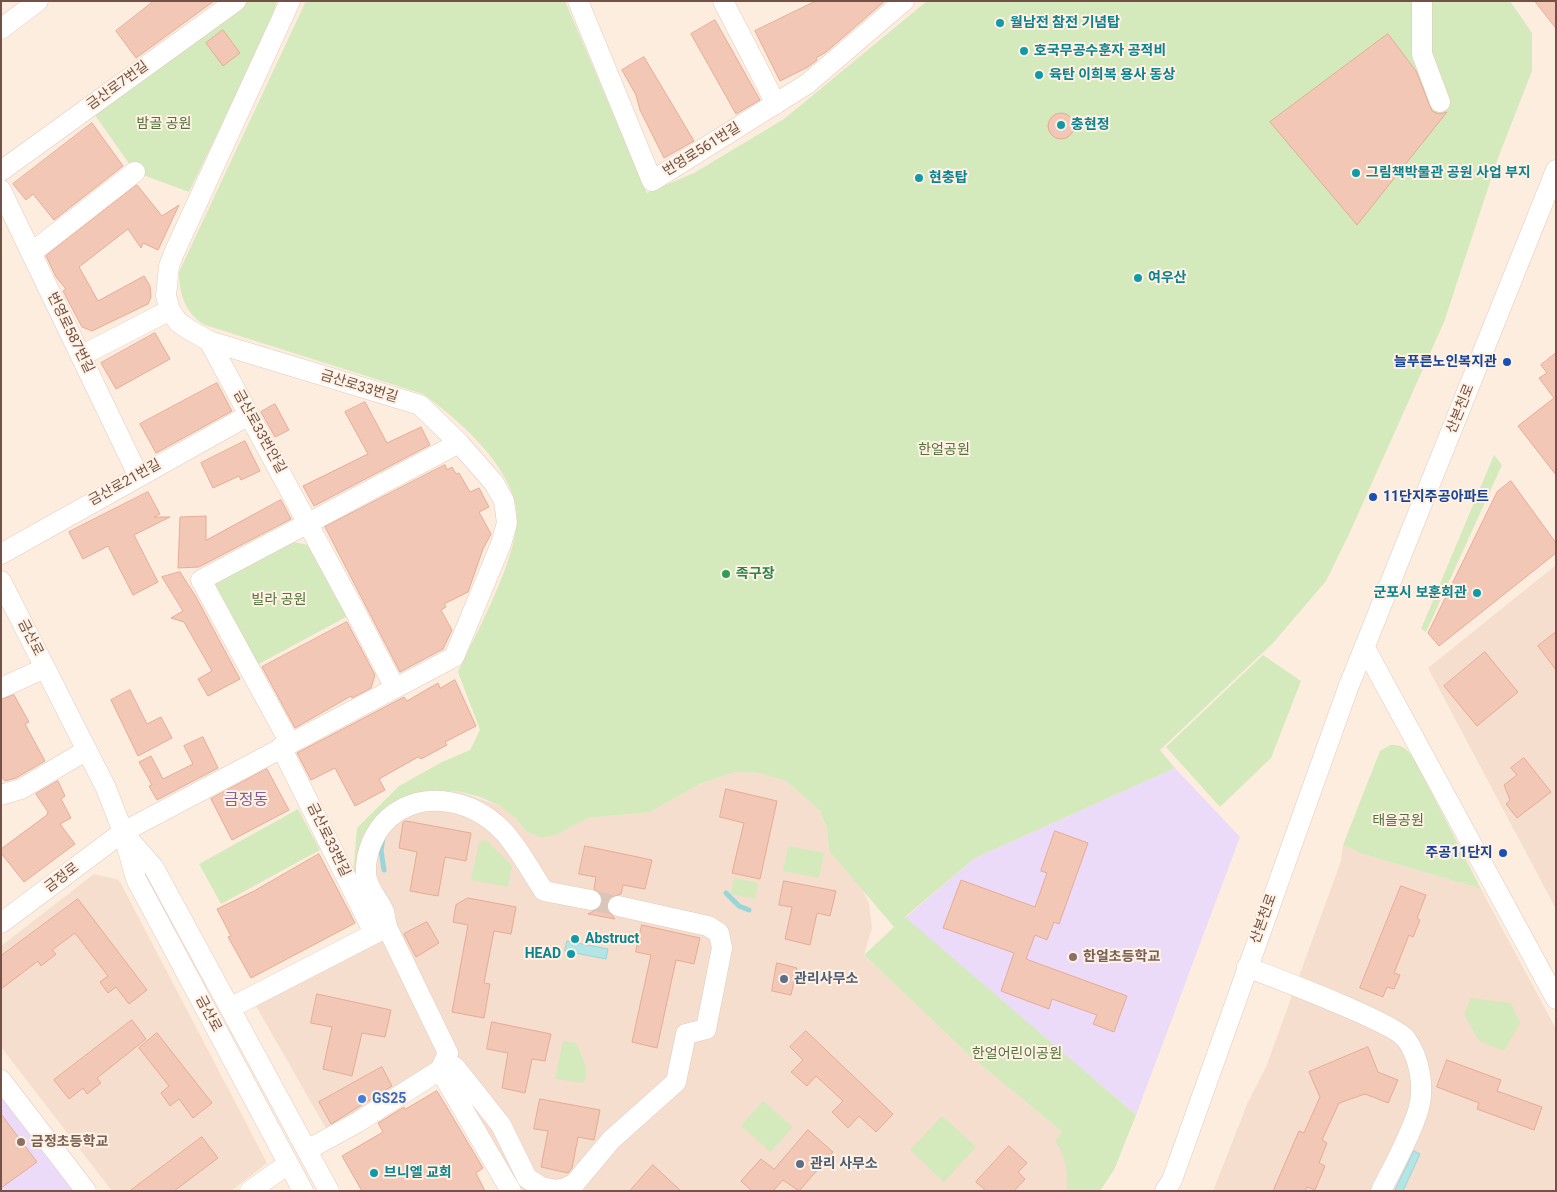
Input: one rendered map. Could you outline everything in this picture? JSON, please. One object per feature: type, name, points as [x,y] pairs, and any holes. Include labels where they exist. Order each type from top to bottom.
[{"type":"street","points":[[1,29],[38,1]]},
{"type":"street","name":"금산로7번길","points":[[1,171],[236,1]]},
{"type":"street","points":[[81,356],[170,310],[166,296],[167,282],[174,253],[290,1]]},
{"type":"street","name":"번영로561번길","points":[[578,1],[652,181],[807,84],[904,1]]},
{"type":"street","points":[[723,1],[776,104]]},
{"type":"street","points":[[1422,1],[1422,54],[1440,102]]},
{"type":"street","name":"산본천로","points":[[1165,1191],[1172,1180],[1348,688],[1556,170]]},
{"type":"street","points":[[31,253],[135,172]]},
{"type":"street","name":"번영로587번길","points":[[1,190],[138,476]]},
{"type":"street","name":"금산로33번길","points":[[123,832],[188,802],[286,745],[454,657],[501,544],[506,523],[504,501],[488,476],[460,443],[420,406],[209,341],[178,322],[170,310]]},
{"type":"street","name":"금산로33번안길","points":[[209,341],[308,523],[394,688]]},
{"type":"street","name":"금산로21번길","points":[[1,554],[249,415]]},
{"type":"street","points":[[308,523],[460,443]]},
{"type":"street","name":"금산로33번길","points":[[308,523],[201,580],[380,930]]},
{"type":"street","name":"금산로","points":[[1,581],[106,788],[123,832],[136,879],[303,1191]]},
{"type":"street","points":[[1365,648],[1556,999]]},
{"type":"street","name":"금산로","points":[[1,688],[45,668]]},
{"type":"street","points":[[1,795],[21,788],[87,750]]},
{"type":"street","points":[[440,1070],[448,1053],[380,930],[384,912],[373,894],[366,876],[366,854],[377,832],[402,808],[436,800],[452,801],[478,813],[503,831],[544,891],[591,900]]},
{"type":"street","name":"금산로","points":[[123,832],[154,868],[329,1191]]},
{"type":"street","name":"금정로","points":[[4,915],[123,832]]},
{"type":"street","points":[[307,1150],[358,1122],[440,1070],[455,1067],[501,1126],[527,1178],[541,1187],[556,1190],[566,1188],[575,1183],[611,1140],[676,1082],[686,1034],[706,1029],[722,948],[719,933],[708,926],[618,906]]},
{"type":"street","name":"금산로","points":[[230,1008],[380,930]]},
{"type":"street","points":[[1247,967],[1380,1022],[1405,1037],[1418,1060],[1420,1087],[1418,1110],[1381,1191]]},
{"type":"street","points":[[440,1070],[511,1191]]},
{"type":"street","points":[[1,1080],[86,1191]]},
{"type":"street","points":[[250,1191],[288,1164]]},
{"type":"shaded area","points":[[1556,565],[1556,909],[1428,668]]},
{"type":"shaded area","name":"한얼초등학교","points":[[1175,768],[1240,837],[1136,1115],[905,918],[975,858]]},
{"type":"shaded area","points":[[735,772],[759,773],[786,781],[820,811],[827,829],[829,851],[861,887],[869,903],[872,928],[864,955],[968,1054],[1062,1132],[1100,1191],[523,1191],[451,1075],[329,1134],[256,1006],[383,932],[353,875],[364,832],[385,811],[431,793],[457,791],[500,806],[515,818],[527,832],[542,838],[556,835],[588,818],[650,812],[700,784]]},
{"type":"shaded area","points":[[1343,845],[1363,854],[1481,889],[1556,1029],[1556,1191],[1213,1191],[1248,1102],[1266,1067],[1341,861]]},
{"type":"shaded area","points":[[94,874],[119,880],[267,1163],[231,1191],[112,1191],[1,1047],[1,946]]},
{"type":"shaded area","name":"금정초등학교","points":[[1,1093],[79,1191],[1,1191]]},
{"type":"green space","name":"밤골 공원","points":[[247,1],[277,1],[268,29],[189,192],[135,172],[92,111]]},
{"type":"green space","name":"한얼공원","points":[[306,1],[565,1],[647,193],[694,173],[784,119],[927,1],[1510,1],[1532,33],[1532,71],[1498,158],[1444,322],[1350,532],[1326,581],[1273,643],[1160,750],[1175,768],[975,858],[905,917],[1136,1115],[1114,1170],[1100,1191],[1067,1191],[1065,1164],[1062,1152],[1055,1141],[1062,1132],[968,1054],[864,955],[894,927],[829,851],[827,829],[820,811],[786,781],[759,773],[735,772],[700,784],[650,812],[588,818],[556,835],[542,838],[527,832],[515,818],[500,806],[480,797],[457,791],[431,793],[385,811],[364,832],[353,875],[357,828],[399,786],[442,762],[470,750],[480,730],[458,672],[497,590],[513,545],[517,524],[516,507],[511,490],[492,458],[466,429],[423,394],[205,325],[192,315],[184,302],[180,288],[179,272]]},
{"type":"green space","points":[[1494,455],[1502,465],[1426,632],[1421,629]]},
{"type":"green space","name":"빌라 공원","points":[[289,541],[308,545],[348,616],[255,666],[210,583]]},
{"type":"green space","points":[[1263,655],[1301,681],[1271,758],[1220,807],[1166,747]]},
{"type":"green space","name":"태을공원","points":[[1390,745],[1405,748],[1415,760],[1481,889],[1363,854],[1343,845],[1380,751]]},
{"type":"green space","points":[[298,809],[320,850],[221,904],[199,864]]},
{"type":"green space","points":[[485,839],[512,866],[508,887],[471,880],[479,843]]},
{"type":"green space","points":[[788,846],[824,853],[819,878],[783,871]]},
{"type":"green space","points":[[734,878],[758,883],[755,899],[731,894]]},
{"type":"green space","points":[[1471,998],[1511,1003],[1520,1023],[1504,1051],[1479,1041],[1464,1014]]},
{"type":"green space","points":[[563,1041],[576,1043],[586,1068],[583,1083],[555,1079]]},
{"type":"green space","points":[[763,1101],[793,1127],[771,1152],[741,1126]]},
{"type":"green space","points":[[942,1116],[976,1147],[944,1182],[910,1150]]},
{"type":"water","points":[[567,941],[608,949],[606,959],[565,951]]},
{"type":"water","points":[[1414,1151],[1420,1154],[1403,1191],[1395,1191]]},
{"type":"building","points":[[154,1],[214,1],[136,58],[116,31]]},
{"type":"building","points":[[816,1],[885,1],[826,52],[816,58],[817,60],[808,67],[780,81],[755,31]]},
{"type":"building","points":[[1535,1],[1556,1],[1556,28]]},
{"type":"building","points":[[715,20],[760,100],[736,114],[691,34]]},
{"type":"building","points":[[223,30],[240,53],[223,66],[206,43]]},
{"type":"building","name":"그림책박물관 공원 사업 부지","points":[[1388,34],[1416,71],[1432,111],[1439,114],[1447,112],[1357,225],[1270,122]]},
{"type":"building","points":[[644,57],[694,141],[664,158],[640,110],[636,95],[622,70]]},
{"type":"building","name":"충현정","points":[[1061,113],[1070,117],[1074,126],[1070,135],[1061,139],[1052,135],[1048,126],[1052,117]]},
{"type":"building","points":[[92,123],[123,166],[54,220],[33,194],[26,200],[13,184]]},
{"type":"building","points":[[137,185],[162,216],[179,205],[158,250],[143,243],[141,248],[128,229],[79,267],[98,301],[144,276],[150,286],[151,297],[148,304],[92,331],[82,327],[63,291],[66,289],[56,277],[46,256]]},
{"type":"building","points":[[155,333],[170,359],[116,389],[101,363]]},
{"type":"building","points":[[1556,353],[1556,475],[1518,426],[1554,398],[1539,378],[1547,373],[1541,365]]},
{"type":"building","points":[[217,383],[232,411],[156,453],[140,424]]},
{"type":"building","points":[[365,402],[387,443],[421,427],[430,445],[314,506],[303,486],[368,454],[345,412]]},
{"type":"building","points":[[275,404],[289,430],[275,437],[261,412]]},
{"type":"building","points":[[245,441],[260,471],[241,480],[239,476],[213,488],[201,463]]},
{"type":"building","points":[[445,465],[447,470],[452,467],[456,474],[459,473],[470,492],[479,488],[489,507],[479,512],[491,534],[483,549],[468,592],[444,604],[446,607],[441,610],[452,630],[443,649],[400,672],[325,527]]},
{"type":"building","name":"군포시 보훈회관","points":[[1511,481],[1556,543],[1556,553],[1439,646],[1428,633],[1497,492]]},
{"type":"building","points":[[148,492],[160,514],[154,517],[170,517],[134,535],[158,582],[133,595],[108,546],[83,559],[69,532]]},
{"type":"building","points":[[281,500],[291,519],[199,567],[178,568],[180,517],[206,516],[206,540]]},
{"type":"building","points":[[180,572],[196,597],[240,679],[208,696],[198,679],[212,671],[184,622],[171,618],[183,611],[162,577]]},
{"type":"building","points":[[347,622],[375,675],[371,688],[352,698],[351,696],[295,728],[262,667]]},
{"type":"building","points":[[1556,632],[1556,670],[1538,646]]},
{"type":"building","points":[[1485,652],[1518,692],[1477,726],[1444,686]]},
{"type":"building","points":[[455,680],[476,726],[445,742],[447,745],[421,759],[418,757],[379,779],[385,790],[355,806],[335,768],[311,780],[297,753],[404,697],[407,701],[438,683],[440,688]]},
{"type":"building","points":[[130,690],[147,724],[161,717],[172,738],[138,756],[111,700]]},
{"type":"building","points":[[14,695],[29,722],[25,724],[45,761],[16,778],[5,781],[1,776],[1,700]]},
{"type":"building","points":[[203,737],[218,768],[157,800],[149,786],[152,785],[139,762],[151,756],[163,779],[193,764],[184,746]]},
{"type":"building","points":[[1524,758],[1551,792],[1517,818],[1506,804],[1510,800],[1504,785],[1517,775],[1511,768]]},
{"type":"building","points":[[267,769],[289,810],[232,840],[211,799]]},
{"type":"building","points":[[58,781],[65,796],[61,799],[71,818],[60,824],[75,844],[24,882],[1,853],[1,849],[47,815],[48,812],[36,794]]},
{"type":"building","points":[[726,789],[777,801],[760,879],[732,873],[744,823],[720,817]]},
{"type":"building","points":[[406,821],[471,833],[466,861],[445,857],[438,896],[410,891],[417,852],[399,848],[403,823]]},
{"type":"building","points":[[1055,831],[1088,843],[1059,924],[1054,922],[1047,940],[1035,935],[1026,959],[1127,996],[1114,1032],[1093,1024],[1097,1015],[1052,999],[1049,1009],[1001,991],[1014,953],[943,928],[961,880],[1035,907],[1047,873],[1041,871]]},
{"type":"building","points":[[585,846],[652,860],[645,889],[623,885],[621,894],[609,898],[607,909],[615,919],[588,914],[600,908],[603,902],[602,896],[594,889],[596,877],[579,874]]},
{"type":"building","points":[[319,854],[355,923],[251,978],[228,937],[231,936],[217,909],[254,891]]},
{"type":"building","points":[[784,881],[836,891],[830,916],[817,913],[810,945],[785,939],[792,907],[779,905]]},
{"type":"building","points":[[1401,886],[1426,895],[1417,918],[1420,920],[1413,937],[1409,935],[1394,973],[1400,975],[1394,989],[1387,987],[1383,997],[1360,988]]},
{"type":"building","points":[[468,898],[516,907],[511,934],[494,931],[484,983],[490,984],[484,1018],[452,1012],[468,925],[453,922],[456,905]]},
{"type":"building","points":[[78,899],[147,990],[129,1004],[116,987],[108,993],[100,982],[108,976],[75,933],[52,950],[56,954],[41,966],[38,961],[1,989],[1,956]]},
{"type":"building","points":[[427,922],[439,943],[416,957],[404,934]]},
{"type":"building","points":[[642,925],[700,938],[694,964],[676,960],[657,1048],[632,1042],[651,955],[636,952]]},
{"type":"building","name":"관리사무소","points":[[777,963],[797,968],[791,995],[772,991]]},
{"type":"building","points":[[317,994],[391,1010],[385,1037],[362,1033],[352,1076],[323,1069],[332,1027],[311,1023]]},
{"type":"building","points":[[132,1020],[146,1039],[97,1078],[101,1083],[87,1094],[83,1088],[69,1099],[54,1080]]},
{"type":"building","points":[[492,1022],[551,1034],[545,1061],[532,1059],[525,1093],[502,1088],[508,1053],[487,1049]]},
{"type":"building","points":[[806,1031],[893,1114],[876,1132],[859,1116],[848,1128],[832,1112],[843,1101],[816,1076],[807,1086],[791,1072],[803,1060],[790,1047]]},
{"type":"building","points":[[157,1033],[212,1103],[193,1118],[179,1099],[170,1106],[161,1093],[169,1086],[139,1048]]},
{"type":"building","points":[[1368,1047],[1378,1072],[1398,1080],[1388,1103],[1365,1094],[1339,1103],[1322,1140],[1327,1143],[1319,1163],[1325,1166],[1315,1190],[1307,1187],[1305,1191],[1273,1191],[1299,1131],[1304,1133],[1320,1097],[1309,1072]]},
{"type":"building","points":[[1447,1060],[1501,1080],[1497,1091],[1542,1107],[1534,1130],[1477,1109],[1479,1103],[1437,1087]]},
{"type":"building","points":[[382,1067],[392,1086],[331,1124],[319,1102]]},
{"type":"building","points":[[437,1091],[483,1168],[476,1173],[485,1191],[362,1191],[342,1156],[383,1132],[378,1123],[404,1107],[405,1109]]},
{"type":"building","points":[[540,1099],[600,1110],[594,1140],[578,1137],[572,1168],[568,1173],[541,1167],[548,1131],[534,1129]]},
{"type":"building","points":[[1,1114],[37,1162],[1,1188]]},
{"type":"building","name":"관리 사무소","points":[[808,1130],[833,1152],[799,1191],[783,1180],[773,1191],[752,1191],[741,1181],[761,1159],[774,1169]]},
{"type":"building","points":[[202,1137],[218,1158],[174,1191],[130,1191]]},
{"type":"building","points":[[1009,1146],[1027,1163],[1018,1172],[1025,1179],[1014,1191],[986,1191],[976,1182]]},
{"type":"building","points":[[653,1165],[681,1191],[630,1191]]},
{"type":"waterway","points":[[383,838],[381,850],[384,870]]},
{"type":"waterway","points":[[726,893],[739,906],[749,910]]},
{"type":"tunnel","points":[[591,900],[618,906]]},
{"type":"place","name":"월남전 참전 기념탑","points":[[1000,23]]},
{"type":"place","name":"호국무공수훈자 공적비","points":[[1024,51]]},
{"type":"place","name":"육탄 이희복 용사 동상","points":[[1039,75]]},
{"type":"place","name":"충현정","points":[[1061,125]]},
{"type":"place","name":"그림책박물관 공원 사업 부지","points":[[1356,173]]},
{"type":"place","name":"현충탑","points":[[919,178]]},
{"type":"place","name":"여우산","points":[[1138,278]]},
{"type":"place","name":"늘푸른노인복지관","points":[[1507,362]]},
{"type":"place","name":"11단지주공아파트","points":[[1373,497]]},
{"type":"place","name":"족구장","points":[[726,574]]},
{"type":"place","name":"군포시 보훈회관","points":[[1477,593]]},
{"type":"place","name":"주공11단지","points":[[1503,853]]},
{"type":"place","name":"Abstruct","points":[[575,939]]},
{"type":"place","name":"HEAD","points":[[571,954]]},
{"type":"place","name":"한얼초등학교","points":[[1073,957]]},
{"type":"place","name":"관리사무소","points":[[784,979]]},
{"type":"place","name":"GS25","points":[[362,1099]]},
{"type":"place","name":"금정초등학교","points":[[21,1142]]},
{"type":"place","name":"관리 사무소","points":[[800,1164]]},
{"type":"place","name":"브니엘 교회","points":[[374,1173]]},
{"type":"district","name":"금정동","points":[[246,801]]},
{"type":"park label","name":"한얼어린이공원","points":[[1017,1054]]}]
